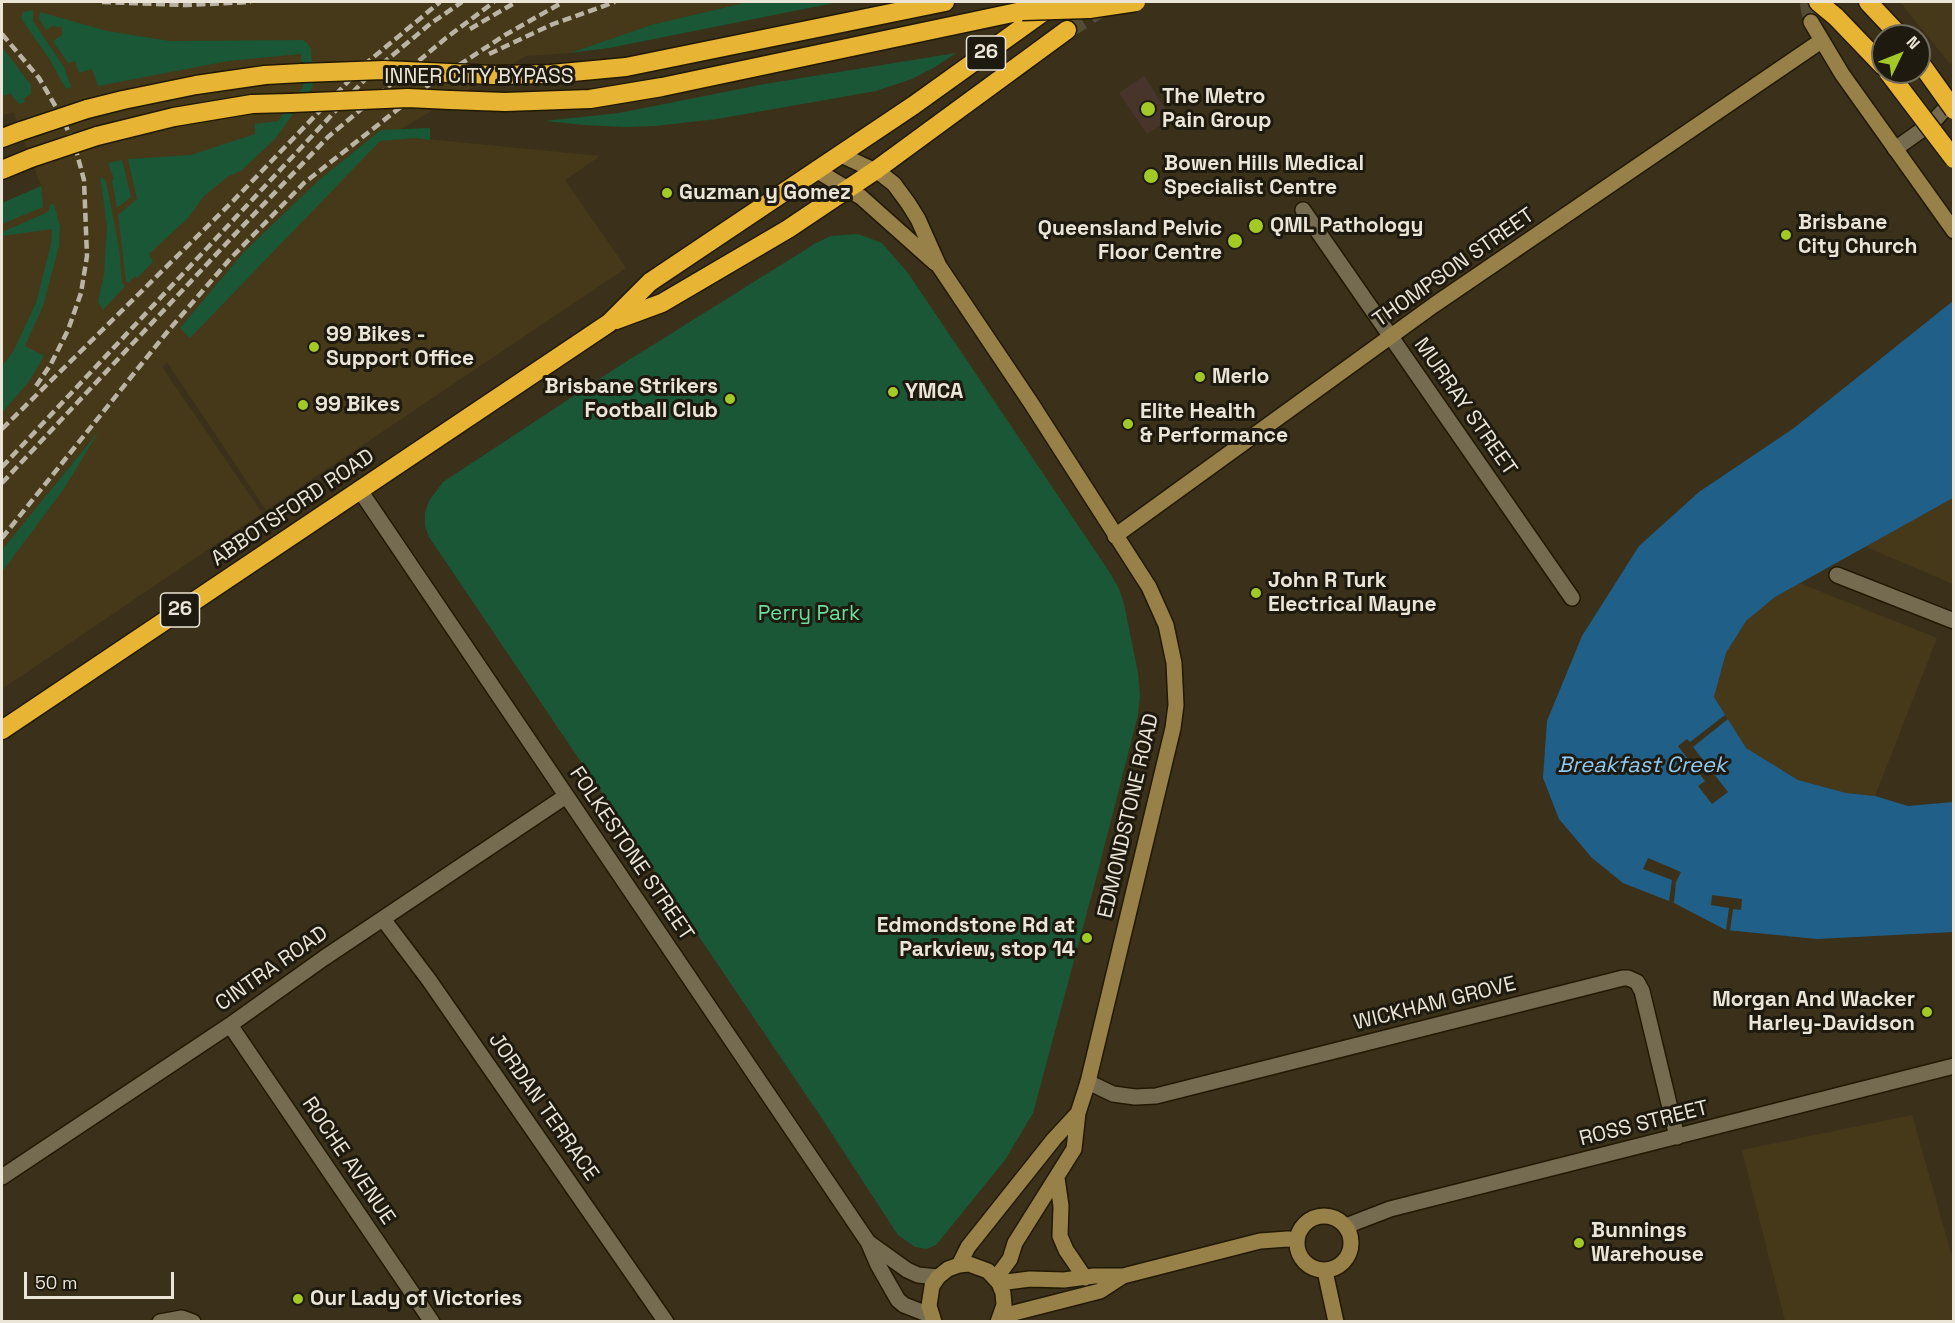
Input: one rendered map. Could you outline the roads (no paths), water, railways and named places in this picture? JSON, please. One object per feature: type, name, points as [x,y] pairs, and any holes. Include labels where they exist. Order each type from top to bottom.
[{"type":"highway","name":"INNER CITY BYPASS","points":[[2,138],[21,130],[123,100],[196,85],[265,75],[384,70],[493,75],[551,74],[627,67],[945,2]]},
{"type":"highway","name":"ABBOTSFORD ROAD","points":[[2,730],[609,323],[650,282],[943,85],[1058,2]]},
{"type":"highway","name":"INNER CITY BYPASS","points":[[2,170],[97,135],[174,117],[252,104],[408,98],[538,102],[590,99],[673,84],[1063,2]]},
{"type":"highway","points":[[1015,13],[1089,9],[1136,2]]},
{"type":"highway","points":[[1818,2],[1871,53]]},
{"type":"highway","points":[[1869,2],[1889,24]]},
{"type":"highway","name":"ABBOTSFORD ROAD","points":[[609,323],[662,303],[788,229],[876,170],[1067,30]]},
{"type":"highway","points":[[1931,78],[1953,110]]},
{"type":"highway","points":[[1897,84],[1953,159]]},
{"type":"street","points":[[1811,22],[1842,74],[1953,230]]},
{"type":"street","name":"THOMPSON STREET","points":[[1115,536],[1391,336],[1821,41]]},
{"type":"street","points":[[1895,149],[1932,122],[1953,99]]},
{"type":"street","name":"EDMONDSTONE ROAD","points":[[840,155],[876,170],[894,184],[908,202],[939,267],[1031,403],[1149,587],[1166,625],[1174,663],[1176,705],[1168,751],[1088,1082],[1078,1113],[1074,1149],[1015,1243],[1010,1259],[997,1280]]},
{"type":"street","name":"EDMONDSTONE ROAD","points":[[816,170],[849,189],[873,207],[939,267]]},
{"type":"street","name":"MURRAY STREET","points":[[1303,210],[1572,598]]},
{"type":"street","name":"FOLKESTONE STREET","points":[[359,489],[868,1242],[898,1300],[933,1319]]},
{"type":"street","points":[[1837,575],[1953,621]]},
{"type":"street","name":"CINTRA ROAD","points":[[2,1177],[566,796]]},
{"type":"street","name":"JORDAN TERRACE","points":[[383,919],[666,1322]]},
{"type":"street","name":"WICKHAM GROVE","points":[[1088,1082],[1113,1094],[1136,1097],[1156,1096],[1628,978],[1640,985],[1677,1137]]},
{"type":"street","name":"ROCHE AVENUE","points":[[230,1025],[432,1322]]},
{"type":"street","name":"ROSS STREET","points":[[1346,1226],[1390,1209],[1953,1066]]},
{"type":"street","name":"EDMONDSTONE ROAD","points":[[959,1265],[968,1247],[1054,1139],[1078,1113]]},
{"type":"street","points":[[1057,1178],[1061,1206],[1060,1236],[1084,1278]]},
{"type":"street","points":[[1321,1215],[1331,1216],[1346,1226],[1352,1242],[1347,1259],[1341,1265],[1325,1271],[1316,1269],[1301,1258],[1297,1249],[1297,1240],[1299,1231],[1305,1223],[1321,1215]]},
{"type":"street","points":[[997,1280],[1122,1276],[1260,1241],[1297,1240]]},
{"type":"street","name":"FOLKESTONE STREET","points":[[868,1242],[907,1270],[918,1275],[938,1277]]},
{"type":"street","points":[[933,1319],[929,1295],[938,1277],[948,1269],[969,1264],[988,1271],[997,1280],[1003,1293],[1004,1305],[1000,1319]]},
{"type":"street","points":[[1325,1271],[1336,1322]]},
{"type":"street","points":[[1000,1319],[1100,1291],[1122,1276]]},
{"type":"street","points":[[160,1322],[182,1318],[193,1322]]},
{"type":"water","name":"Breakfast Creek","points":[[1953,301],[1953,498],[1775,597],[1746,621],[1726,653],[1714,697],[1746,748],[1798,780],[1846,793],[1875,796],[1908,806],[1953,802],[1953,932],[1817,939],[1726,930],[1674,903],[1623,883],[1592,858],[1559,819],[1543,778],[1547,721],[1582,636],[1639,546],[1699,492],[1794,428]]},
{"type":"tunnel","points":[[1807,2],[1811,22]]},
{"type":"tunnel","points":[[1067,30],[1103,7]]},
{"type":"railway","points":[[102,2],[186,5],[251,2]]},
{"type":"railway","points":[[2,429],[233,201],[364,65],[440,2]]},
{"type":"railway","points":[[2,467],[370,74],[430,24],[462,2]]},
{"type":"railway","points":[[2,483],[328,137],[446,38],[494,2]]},
{"type":"railway","points":[[470,29],[516,2]]},
{"type":"railway","points":[[2,538],[168,331],[230,259],[304,183],[430,84],[505,35],[563,2]]},
{"type":"railway","points":[[489,54],[553,24],[615,2]]},
{"type":"railway","points":[[2,34],[39,78],[63,119],[76,150],[84,180],[87,256],[81,293],[68,330],[51,364],[34,389]]},
{"type":"place","name":"The Metro Pain Group","points":[[1148,109]]},
{"type":"place","name":"Bowen Hills Medical Specialist Centre","points":[[1151,176]]},
{"type":"place","name":"Guzman y Gomez","points":[[667,193]]},
{"type":"place","name":"QML Pathology","points":[[1256,226]]},
{"type":"place","name":"Brisbane City Church","points":[[1786,235]]},
{"type":"place","name":"Queensland Pelvic Floor Centre","points":[[1235,241]]},
{"type":"place","name":"99 Bikes - Support Office","points":[[314,347]]},
{"type":"place","name":"Merlo","points":[[1200,377]]},
{"type":"place","name":"YMCA","points":[[893,392]]},
{"type":"place","name":"Brisbane Strikers Football Club","points":[[730,399]]},
{"type":"place","name":"99 Bikes","points":[[303,405]]},
{"type":"place","name":"Elite Health & Performance","points":[[1128,424]]},
{"type":"place","name":"John R Turk Electrical Mayne","points":[[1256,593]]},
{"type":"place","name":"Edmondstone Rd at Parkview, stop 14","points":[[1087,938]]},
{"type":"place","name":"Morgan And Wacker Harley-Davidson","points":[[1927,1012]]},
{"type":"place","name":"Bunnings Warehouse","points":[[1579,1243]]},
{"type":"place","name":"Our Lady of Victories","points":[[298,1299]]},
{"type":"park label","name":"Perry Park","points":[[809,614]]}]
